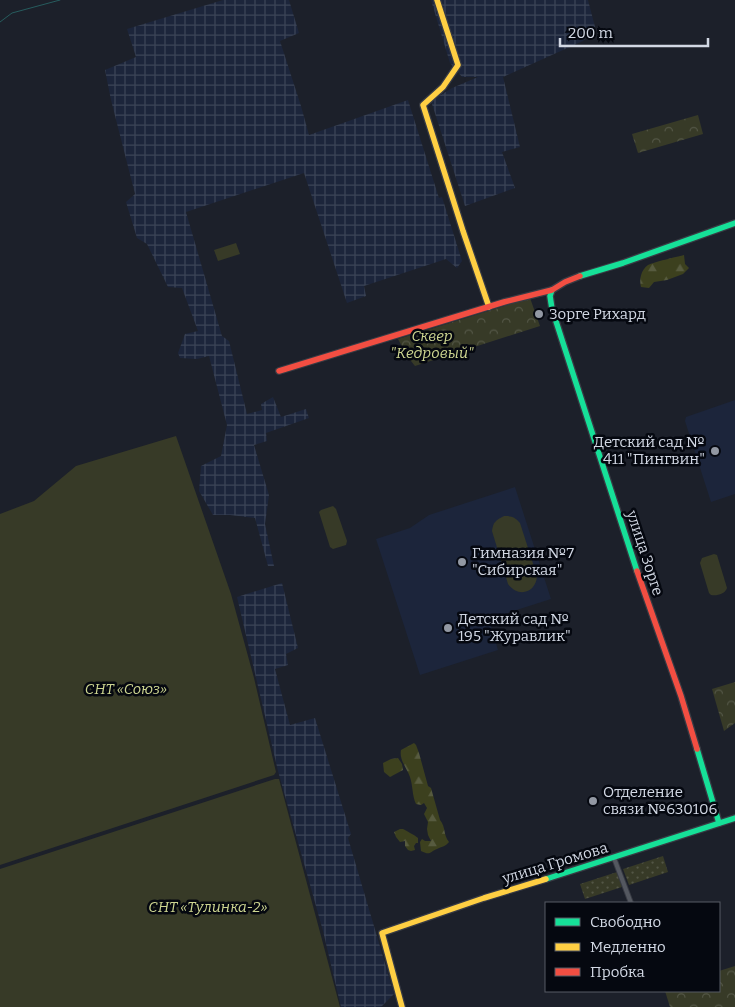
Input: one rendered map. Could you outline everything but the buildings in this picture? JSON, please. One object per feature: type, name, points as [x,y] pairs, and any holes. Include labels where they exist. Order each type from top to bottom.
[{"type":"street","points":[[437,0],[458,65],[444,87],[423,105],[489,307]]},
{"type":"street","points":[[278,371],[504,302],[552,290],[569,280],[735,223]]},
{"type":"street","name":"улица Зорге","points":[[552,290],[550,296],[552,308],[649,606],[681,696],[719,823]]},
{"type":"street","name":"улица Громова","points":[[402,1007],[382,933],[484,898],[735,818]]},
{"type":"street","points":[[614,858],[631,902]]},
{"type":"shaded area","points":[[223,0],[289,0],[299,33],[280,41],[309,135],[408,100],[439,198],[442,197],[462,261],[457,268],[446,259],[364,286],[366,296],[347,303],[304,173],[186,212],[222,336],[229,341],[247,414],[262,410],[261,404],[273,397],[281,417],[306,409],[309,418],[266,433],[267,441],[254,445],[269,495],[265,524],[274,566],[268,566],[255,518],[213,515],[199,491],[201,466],[221,456],[227,425],[209,356],[197,359],[180,358],[178,353],[185,334],[198,331],[182,288],[168,287],[147,244],[137,238],[126,202],[135,194],[105,70],[136,57],[127,29]]},
{"type":"shaded area","points":[[431,0],[588,0],[595,27],[583,41],[503,77],[520,147],[502,152],[515,188],[465,206],[431,101],[452,88],[478,77],[462,77],[450,63]]},
{"type":"shaded area","name":"Детский сад № 411 \"Пингвин\"","points":[[735,400],[735,494],[711,502],[685,421],[686,417]]},
{"type":"shaded area","name":"Гимназия №7 \"Сибирская\"","points":[[515,487],[551,599],[489,619],[498,650],[420,675],[376,539],[410,528],[429,515]]},
{"type":"shaded area","points":[[282,583],[298,648],[286,654],[288,665],[275,669],[290,725],[315,718],[351,834],[348,838],[394,994],[381,1007],[341,1007],[323,931],[278,771],[237,597]]},
{"type":"green space","points":[[698,115],[703,134],[638,153],[632,134]]},
{"type":"green space","points":[[236,243],[240,254],[218,261],[214,250]]},
{"type":"green space","points":[[684,255],[685,264],[689,268],[683,274],[667,280],[654,282],[649,288],[641,287],[641,275],[648,265]]},
{"type":"green space","name":"Сквер \"Кедровый\"","points":[[530,298],[540,326],[415,366],[398,339]]},
{"type":"green space","name":"СНТ «Союз»","points":[[176,436],[231,594],[254,678],[276,772],[274,775],[0,865],[0,514],[34,501],[76,466]]},
{"type":"green space","points":[[333,506],[336,509],[347,541],[346,545],[333,549],[330,547],[319,512]]},
{"type":"green space","points":[[504,516],[513,517],[520,523],[537,576],[536,582],[526,592],[517,591],[508,584],[492,531],[495,522]]},
{"type":"green space","points":[[714,554],[717,555],[727,588],[718,595],[711,595],[709,593],[700,563],[702,558]]},
{"type":"green space","points":[[735,682],[735,723],[724,731],[712,689]]},
{"type":"green space","points":[[414,743],[449,842],[445,846],[428,853],[421,851],[420,842],[422,839],[431,841],[427,829],[428,822],[424,814],[427,808],[424,803],[421,805],[416,804],[410,777],[401,757],[401,750]]},
{"type":"green space","points":[[398,758],[403,770],[390,777],[384,772],[383,763]]},
{"type":"green space","name":"СНТ «Тулинка-2»","points":[[279,779],[340,1007],[0,1007],[0,869]]},
{"type":"green space","points":[[400,829],[418,838],[418,843],[414,846],[415,850],[408,850],[405,846],[405,841],[400,842],[396,837],[394,832]]},
{"type":"green space","points":[[663,856],[668,872],[629,885],[623,869]]},
{"type":"green space","points":[[617,872],[622,887],[585,899],[580,884]]},
{"type":"green space","points":[[735,966],[735,1007],[670,1007],[665,992],[720,992],[720,971]]},
{"type":"waterway","points":[[0,22],[12,13],[60,0]]},
{"type":"traffic: fast","points":[[580,276],[623,263],[735,223]]},
{"type":"traffic: fast","points":[[552,290],[550,296],[552,309],[637,571]]},
{"type":"traffic: fast","points":[[697,749],[719,823]]},
{"type":"traffic: fast","points":[[546,879],[735,818]]},
{"type":"traffic: slow","points":[[437,0],[458,65],[443,87],[423,105],[489,307]]},
{"type":"traffic: slow","points":[[402,1007],[382,933],[546,879]]},
{"type":"traffic: jam","points":[[279,371],[504,302],[552,290],[580,276]]},
{"type":"traffic: jam","points":[[637,571],[681,696],[697,749]]},
{"type":"place","name":"Зорге Рихард","points":[[539,314]]},
{"type":"place","name":"Детский сад № 411 \"Пингвин\"","points":[[715,451]]},
{"type":"place","name":"Гимназия №7 \"Сибирская\"","points":[[462,562]]},
{"type":"place","name":"Детский сад № 195 \"Журавлик\"","points":[[448,628]]},
{"type":"place","name":"Отделение связи №630106","points":[[593,801]]}]
